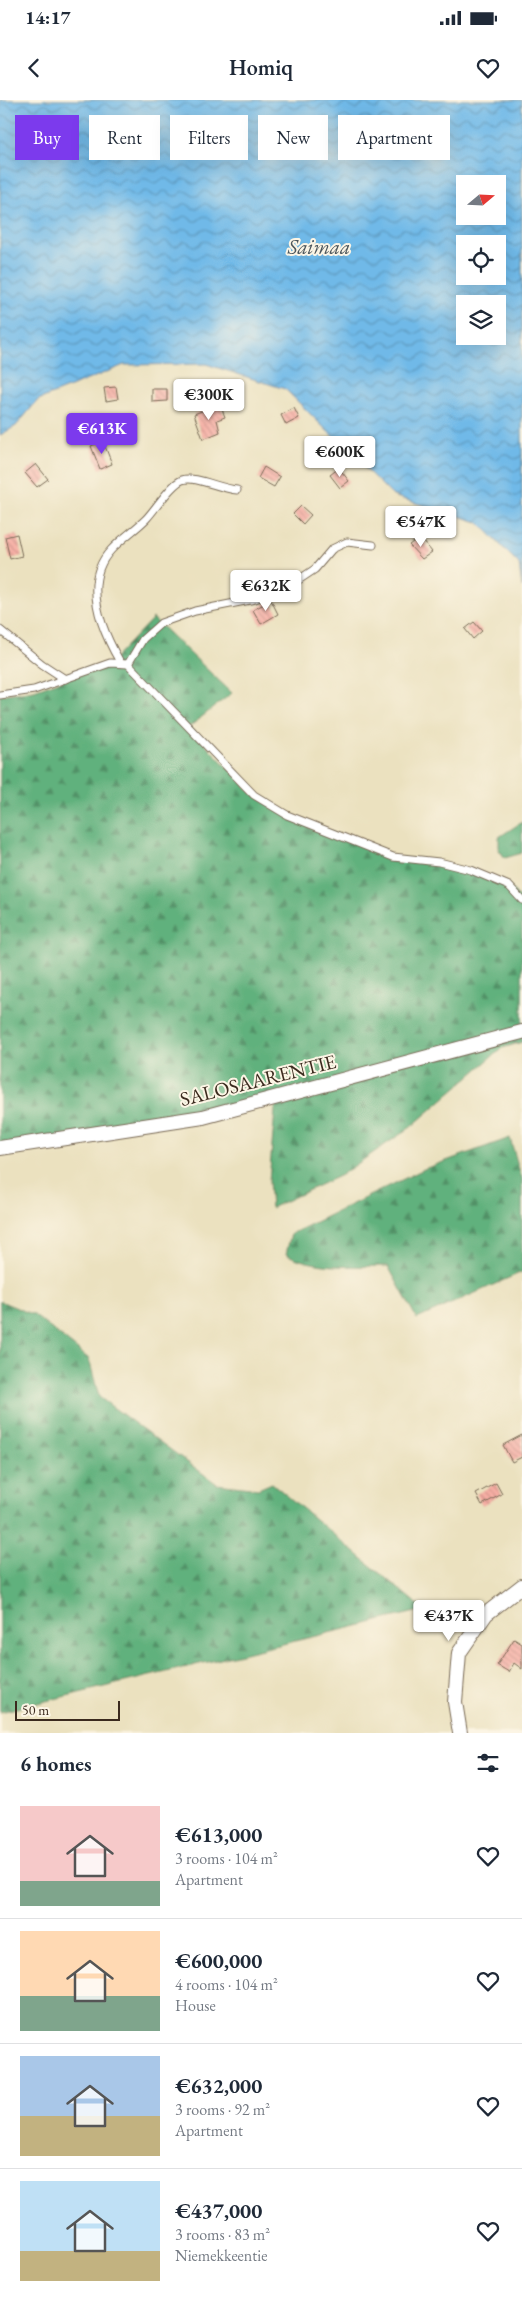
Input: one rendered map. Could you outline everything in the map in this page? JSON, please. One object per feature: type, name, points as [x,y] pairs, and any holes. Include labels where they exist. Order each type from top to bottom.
[{"type":"street","name":"SALOSAARENTIE","points":[[0,1148],[203,1118],[522,1032]]},
{"type":"street","points":[[460,1733],[455,1702],[460,1653],[486,1614],[522,1586]]},
{"type":"lane","points":[[120,662],[110,644],[94,595],[97,570],[110,550],[145,520],[175,484],[182,480],[200,479],[224,489],[237,490]]},
{"type":"lane","points":[[128,664],[143,639],[161,623],[195,611],[255,599],[294,583],[315,568],[332,549],[347,542],[373,545]]},
{"type":"lane","points":[[0,630],[42,664],[65,679]]},
{"type":"lane","points":[[0,695],[34,690],[110,663],[120,662],[128,664],[254,795],[287,815],[393,857],[439,862],[471,870],[509,886],[522,900]]},
{"type":"green space","points":[[153,618],[232,693],[189,727],[254,795],[287,815],[393,857],[439,862],[509,886],[522,900],[522,1042],[502,1048],[411,1127],[341,1175],[271,1208],[269,1181],[276,1098],[0,1148],[0,695],[34,690],[110,663]]},
{"type":"green space","points":[[522,822],[522,853],[505,858],[499,850],[499,837]]},
{"type":"green space","points":[[510,1138],[522,1179],[522,1272],[417,1319],[388,1266],[323,1265],[310,1263],[286,1254],[291,1234],[424,1169]]},
{"type":"green space","points":[[0,1301],[34,1315],[89,1359],[99,1397],[217,1484],[258,1489],[272,1483],[424,1610],[0,1712]]},
{"type":"water","name":"Saimaa","points":[[0,100],[522,100],[522,587],[519,564],[478,522],[393,496],[285,389],[206,364],[124,365],[38,400],[16,426],[0,435]]},
{"type":"building","points":[[116,387],[118,399],[106,401],[104,388]]},
{"type":"building","points":[[152,389],[167,389],[167,401],[152,402]]},
{"type":"building","points":[[220,404],[225,417],[217,420],[220,432],[203,439],[194,414]]},
{"type":"building","points":[[294,408],[299,418],[286,425],[281,415]]},
{"type":"building","points":[[103,441],[112,464],[100,469],[91,446]]},
{"type":"building","points":[[36,464],[48,479],[37,487],[25,473]]},
{"type":"building","points":[[264,467],[280,477],[274,487],[258,478]]},
{"type":"building","points":[[339,468],[349,481],[340,488],[330,475]]},
{"type":"building","points":[[301,506],[311,515],[303,524],[293,514]]},
{"type":"building","points":[[17,534],[22,556],[10,559],[5,537]]},
{"type":"building","points":[[420,537],[432,552],[422,559],[409,545]]},
{"type":"building","points":[[271,600],[278,614],[261,624],[253,610]]},
{"type":"building","points":[[474,622],[482,631],[473,639],[465,629]]},
{"type":"building","points":[[522,1435],[522,1457],[512,1462],[503,1445]]},
{"type":"building","points":[[496,1483],[502,1494],[482,1505],[476,1494]]},
{"type":"building","points":[[514,1639],[522,1644],[522,1669],[514,1663],[509,1672],[497,1665]]}]
